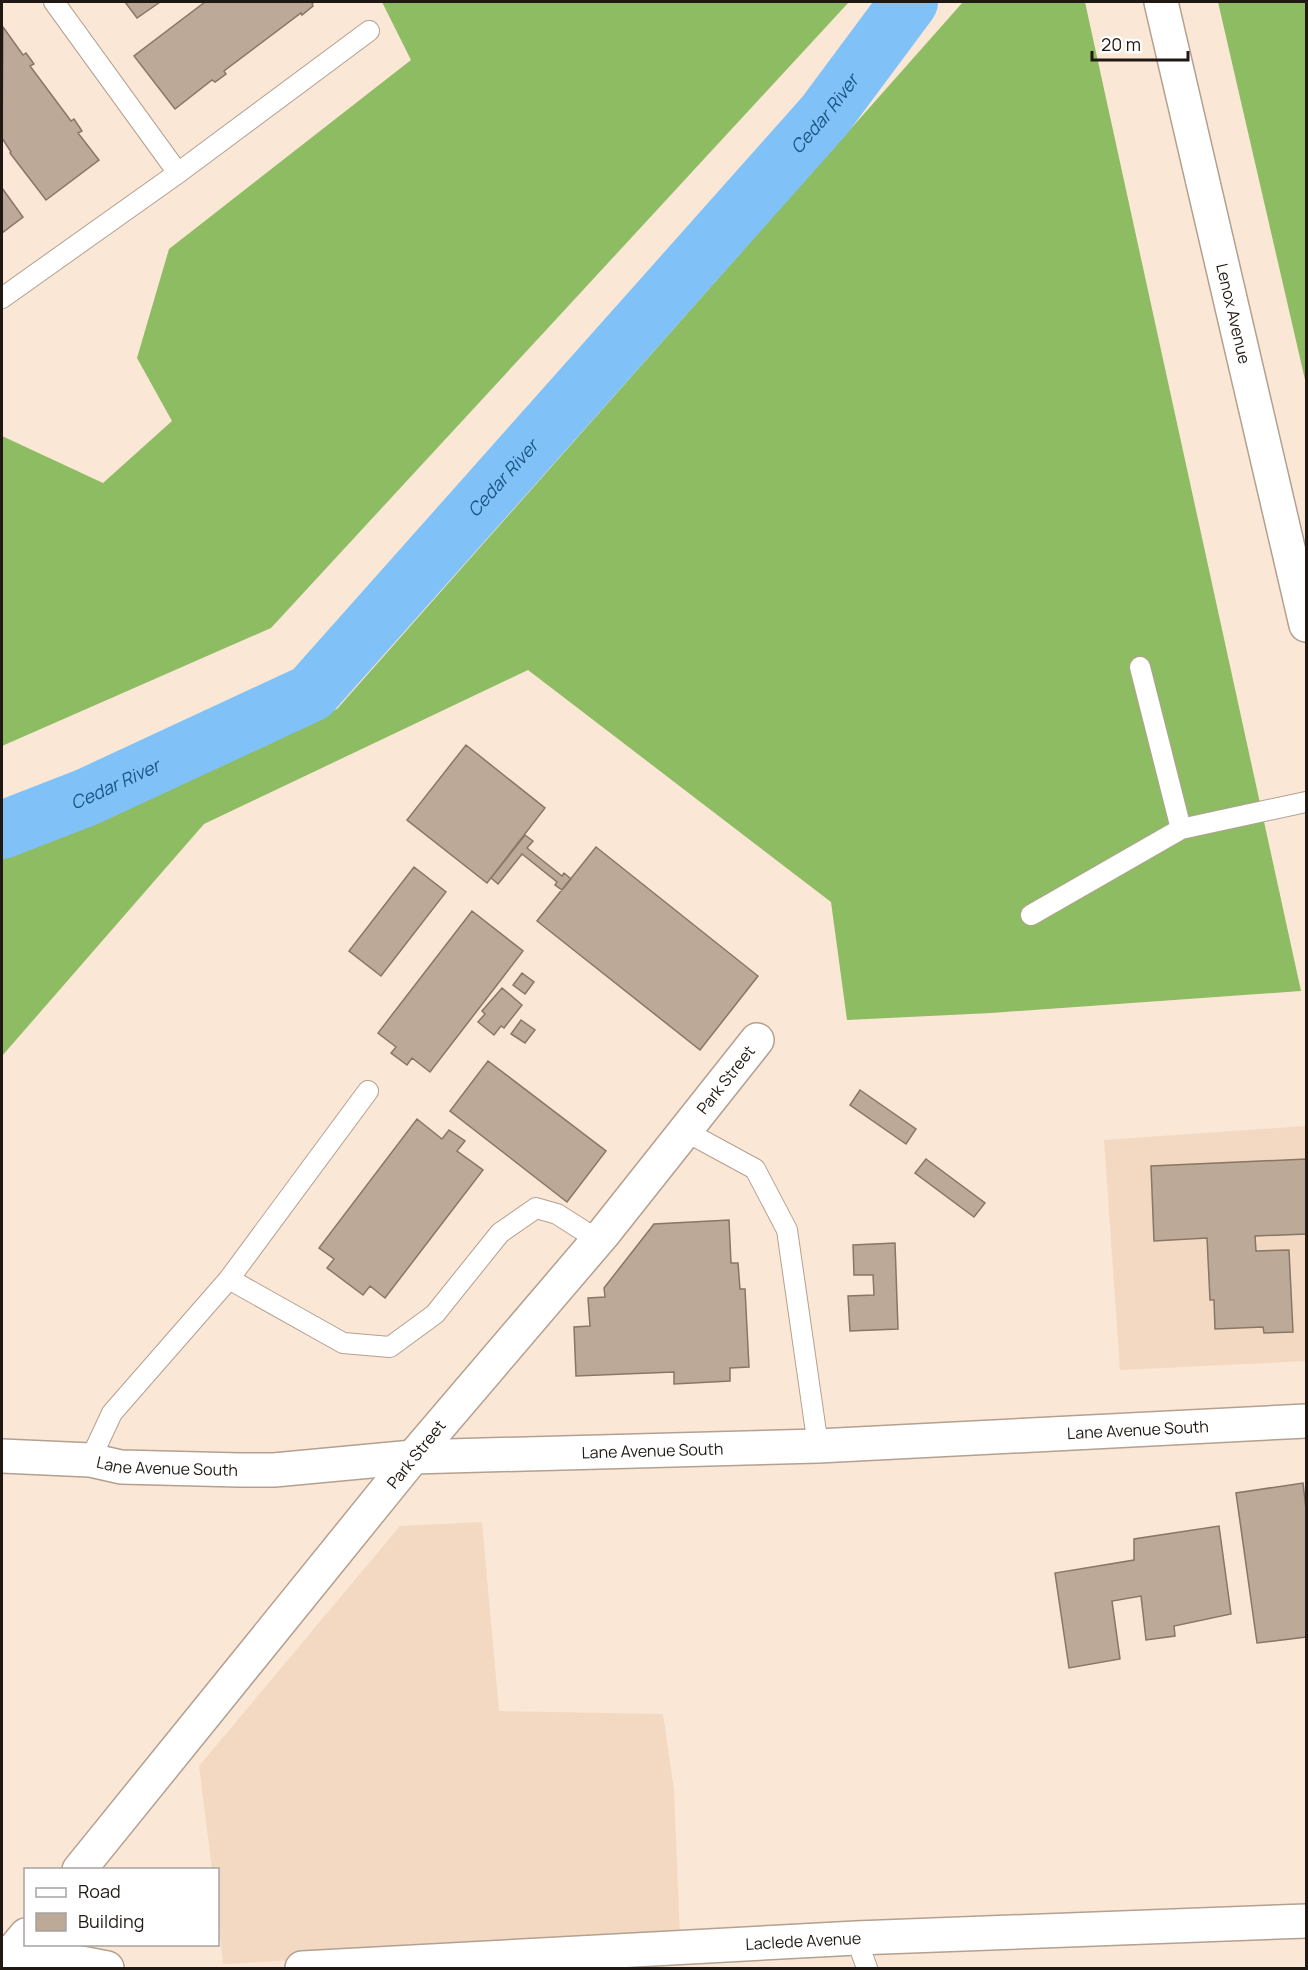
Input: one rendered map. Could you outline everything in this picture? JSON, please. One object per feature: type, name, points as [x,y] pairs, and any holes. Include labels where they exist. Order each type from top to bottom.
[{"type":"street","name":"Lenox Avenue","points":[[1161,2],[1299,562],[1306,625]]},
{"type":"street","name":"Park Street","points":[[80,1868],[413,1457],[597,1240],[757,1040]]},
{"type":"street","name":"Lane Avenue South","points":[[2,1456],[90,1460],[121,1467],[274,1470],[413,1457],[818,1446],[1306,1421]]},
{"type":"street","name":"Laclede Avenue","points":[[302,1968],[856,1938],[1302,1928]]},
{"type":"street","points":[[13,1950],[107,1968]]},
{"type":"lane","points":[[54,2],[178,173]]},
{"type":"lane","points":[[2,298],[178,173],[369,31]]},
{"type":"lane","points":[[1140,667],[1181,829]]},
{"type":"lane","points":[[1031,915],[1181,829],[1306,802]]},
{"type":"lane","points":[[90,1460],[112,1413],[229,1279],[368,1092]]},
{"type":"lane","points":[[685,1131],[755,1169],[787,1230],[818,1446]]},
{"type":"lane","points":[[229,1279],[343,1343],[390,1347],[435,1314],[500,1233],[536,1208],[557,1214],[597,1240]]},
{"type":"lane","points":[[856,1938],[867,1968]]},
{"type":"shaded area","points":[[1306,1126],[1306,1361],[1120,1370],[1104,1140]]},
{"type":"shaded area","points":[[482,1522],[499,1711],[663,1714],[674,1790],[680,1939],[223,1964],[219,1927],[219,1868],[212,1868],[199,1766],[400,1526]]},
{"type":"green space","points":[[382,2],[849,2],[271,628],[2,746],[2,436],[103,483],[172,421],[137,358],[169,249],[411,60]]},
{"type":"green space","points":[[963,2],[1085,2],[1301,991],[991,1013],[847,1020],[831,902],[528,670],[204,824],[2,1056],[2,854],[337,709]]},
{"type":"green space","points":[[1218,2],[1306,2],[1306,384]]},
{"type":"building","points":[[125,2],[160,2],[137,18]]},
{"type":"building","points":[[205,2],[314,2],[313,6],[302,15],[301,13],[224,71],[226,74],[215,82],[212,80],[175,109],[134,56]]},
{"type":"building","points":[[3,27],[23,55],[26,53],[34,64],[30,66],[71,121],[74,119],[82,131],[78,133],[99,160],[46,200],[10,153],[2,138]]},
{"type":"building","points":[[2,188],[23,217],[2,233]]},
{"type":"building","points":[[466,745],[545,808],[487,883],[407,820]]},
{"type":"building","points":[[525,835],[533,841],[527,848],[562,876],[564,873],[571,879],[562,890],[555,885],[557,882],[522,854],[498,884],[491,878]]},
{"type":"building","points":[[596,847],[758,976],[700,1050],[537,921]]},
{"type":"building","points":[[414,867],[446,892],[381,976],[349,951]]},
{"type":"building","points":[[472,911],[523,951],[430,1072],[412,1058],[407,1065],[391,1053],[396,1047],[378,1033]]},
{"type":"building","points":[[522,973],[534,982],[525,994],[513,985]]},
{"type":"building","points":[[502,988],[522,1005],[504,1028],[501,1026],[494,1035],[478,1022],[485,1014],[482,1011]]},
{"type":"building","points":[[521,1020],[535,1030],[525,1043],[511,1034]]},
{"type":"building","points":[[488,1061],[606,1151],[567,1202],[450,1111]]},
{"type":"building","points":[[860,1090],[916,1129],[906,1144],[850,1105]]},
{"type":"building","points":[[417,1119],[442,1139],[449,1130],[465,1141],[457,1151],[483,1170],[385,1298],[370,1286],[363,1295],[327,1268],[334,1259],[319,1248]]},
{"type":"building","points":[[926,1159],[985,1203],[974,1217],[915,1173]]},
{"type":"building","points":[[1306,1159],[1306,1234],[1255,1236],[1256,1251],[1289,1250],[1293,1332],[1264,1333],[1263,1327],[1215,1329],[1214,1300],[1210,1300],[1207,1238],[1154,1241],[1151,1166]]},
{"type":"building","points":[[729,1220],[731,1263],[738,1263],[740,1289],[745,1289],[749,1367],[730,1368],[730,1381],[674,1384],[674,1372],[576,1376],[574,1327],[590,1326],[588,1298],[605,1297],[604,1288],[654,1224]]},
{"type":"building","points":[[895,1243],[898,1329],[850,1331],[848,1296],[874,1295],[873,1275],[854,1275],[853,1245]]},
{"type":"building","points":[[1303,1483],[1306,1509],[1306,1637],[1257,1643],[1236,1493]]},
{"type":"building","points":[[1219,1526],[1231,1614],[1174,1626],[1175,1636],[1146,1640],[1141,1596],[1112,1601],[1120,1659],[1069,1668],[1055,1573],[1134,1560],[1134,1539]]},
{"type":"waterway","name":"Cedar River","points":[[2,830],[87,797],[311,693],[825,115],[909,2]]}]
